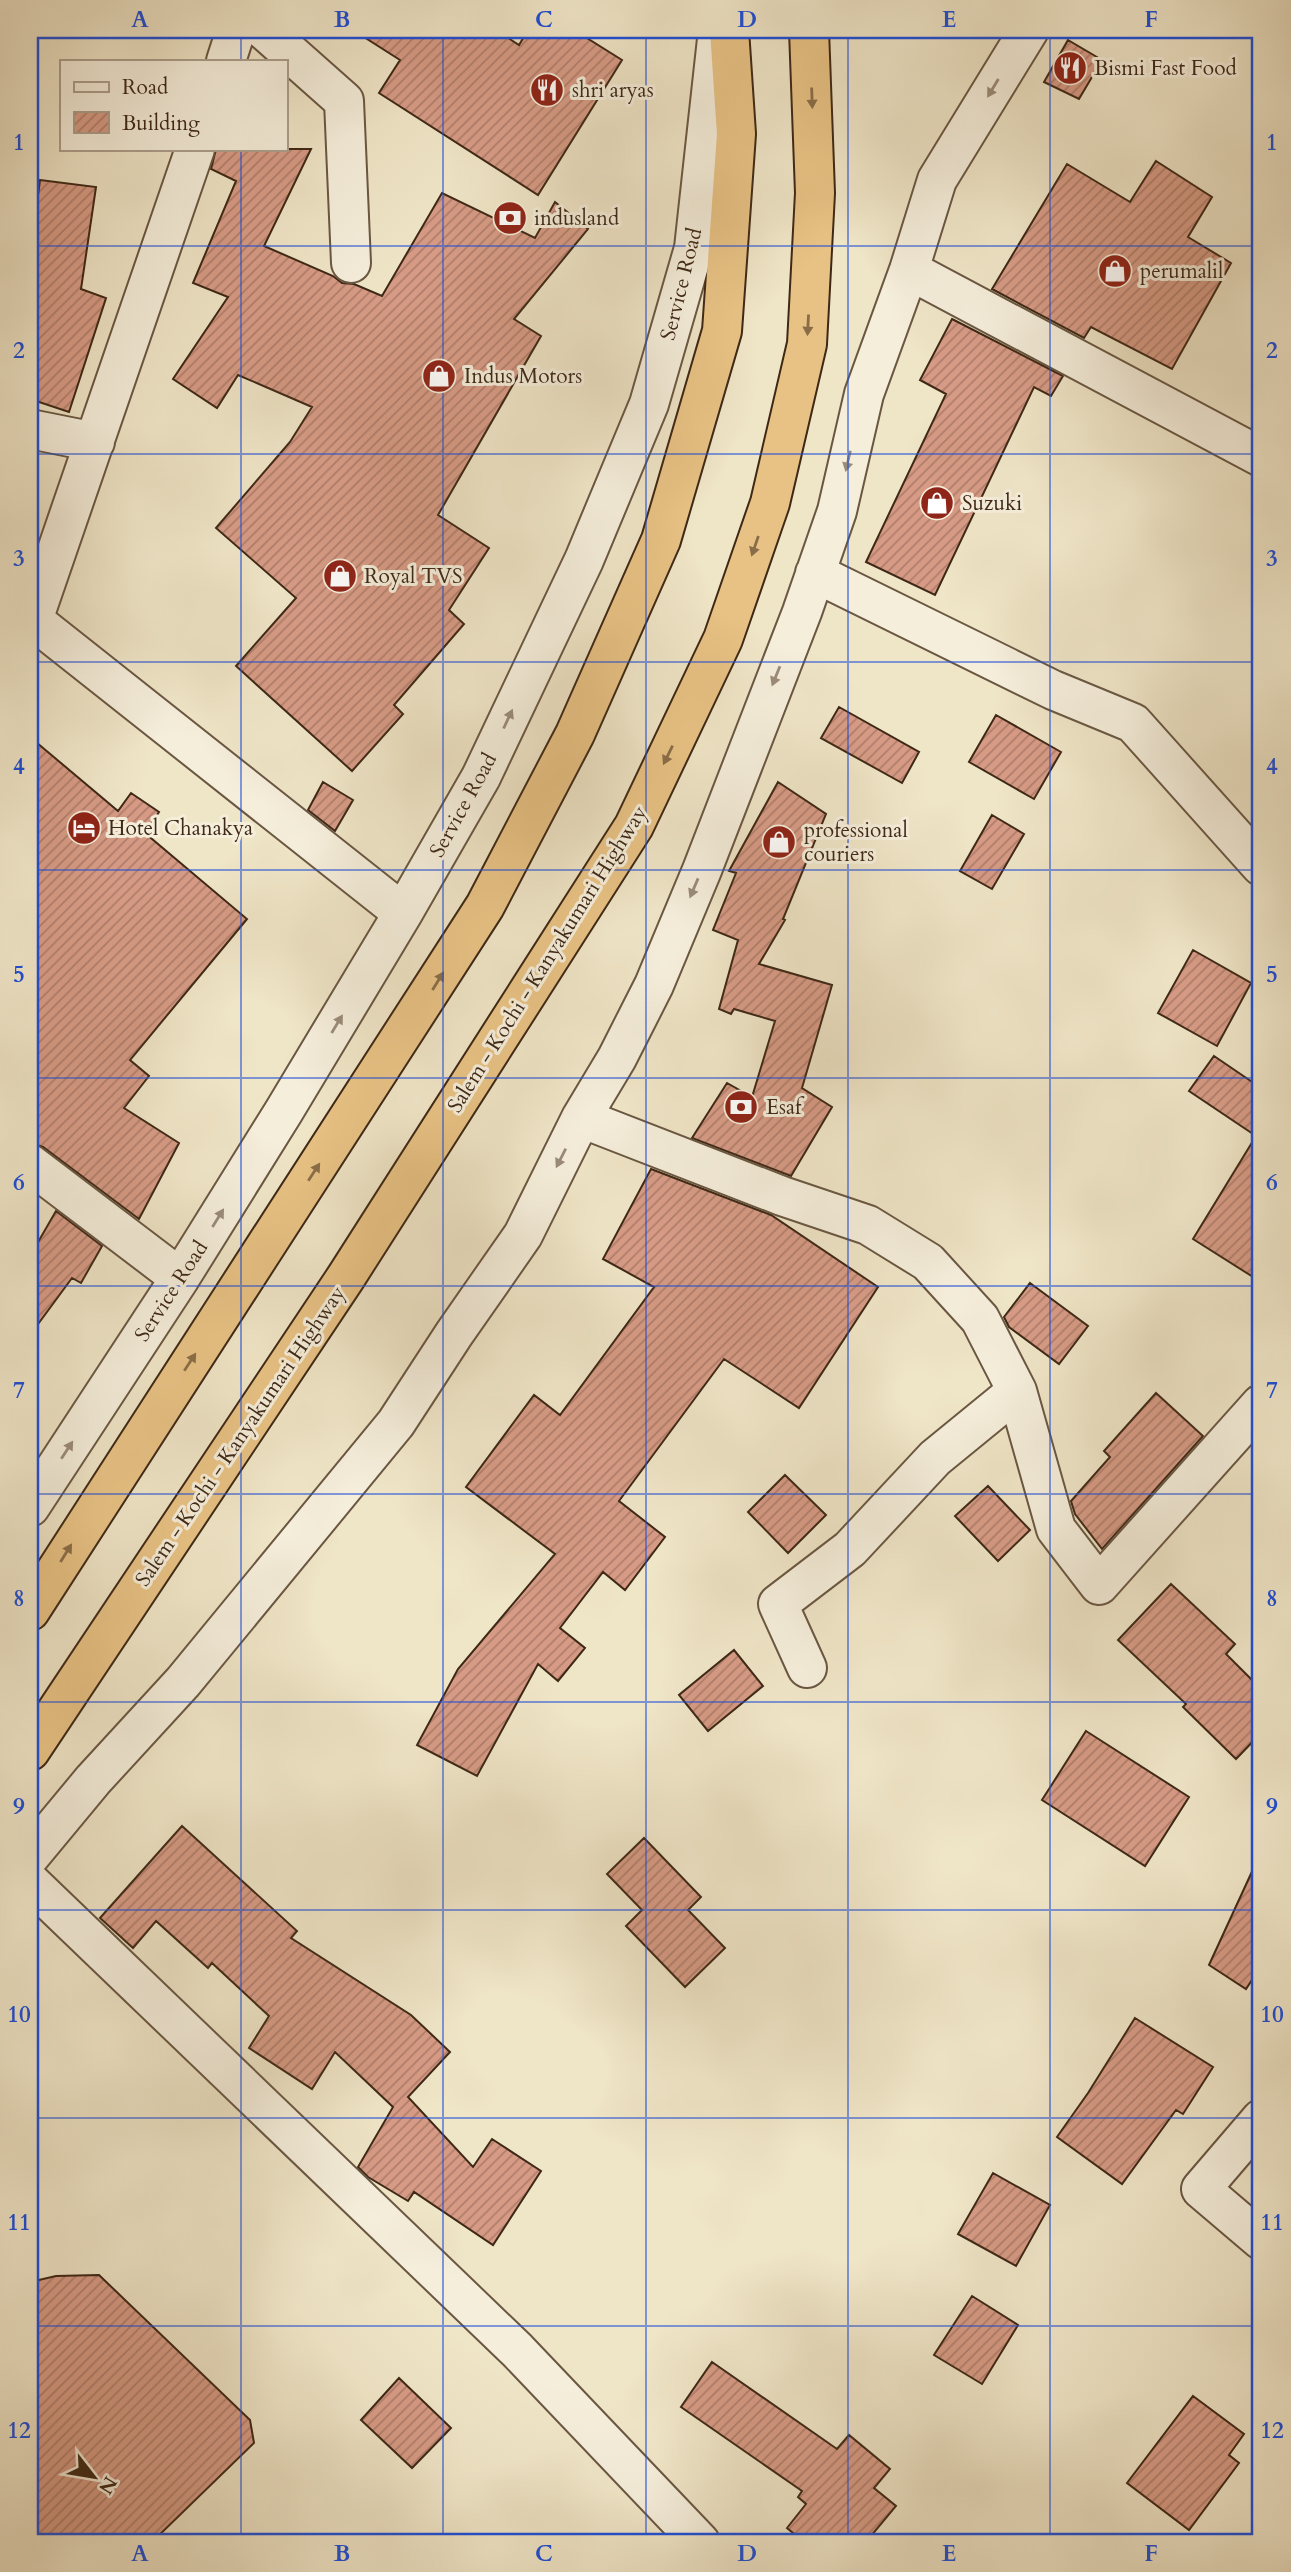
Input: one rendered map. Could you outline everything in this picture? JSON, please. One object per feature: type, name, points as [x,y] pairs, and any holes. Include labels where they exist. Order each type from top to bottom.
[{"type":"highway","points":[[30,1611],[485,906],[575,734],[655,552],[722,331],[736,134],[729,30]]},
{"type":"highway","name":"Salem - Kochi - Kanyakumari Highway","points":[[30,1751],[346,1277],[627,838],[723,639],[770,503],[807,344],[815,192],[809,30]]},
{"type":"street","points":[[226,60],[236,30]]},
{"type":"street","points":[[264,30],[344,101],[351,263]]},
{"type":"street","name":"Service Road","points":[[30,1507],[180,1278],[285,1111],[403,914],[481,777],[584,560],[649,404],[694,248],[719,30]]},
{"type":"street","points":[[30,1856],[93,1780],[183,1682],[396,1423],[523,1235],[581,1118],[617,1059],[654,985],[702,870],[837,511],[864,394],[909,270],[937,180],[1029,30]]},
{"type":"street","points":[[195,150],[33,620],[403,914]]},
{"type":"street","points":[[909,270],[1261,457]]},
{"type":"street","points":[[30,429],[94,442]]},
{"type":"street","points":[[815,573],[1053,690],[1133,723],[1261,866]]},
{"type":"street","points":[[581,1118],[782,1196],[868,1226],[928,1262],[980,1319],[1017,1391],[1056,1529],[1099,1585],[1261,1404]]},
{"type":"street","points":[[30,1164],[180,1278]]},
{"type":"street","points":[[807,1668],[778,1604],[850,1549],[935,1458],[1017,1391]]},
{"type":"street","points":[[30,1882],[517,2350],[700,2542]]},
{"type":"street","points":[[1261,2119],[1201,2189],[1261,2240]]},
{"type":"building","points":[[353,30],[496,30],[519,45],[528,30],[574,30],[622,60],[538,195],[379,93],[400,60]]},
{"type":"building","points":[[1068,40],[1102,60],[1079,99],[1044,82]]},
{"type":"building","points":[[311,149],[264,246],[333,276],[342,283],[354,284],[382,296],[442,193],[535,238],[555,202],[588,229],[514,319],[541,336],[438,515],[489,548],[449,610],[464,624],[394,705],[403,714],[352,771],[236,666],[296,598],[216,528],[290,442],[312,407],[238,375],[217,408],[173,379],[228,297],[193,283],[236,181],[211,169],[216,150]]},
{"type":"building","name":"perumalil","points":[[1156,161],[1212,197],[1188,237],[1231,263],[1172,369],[1091,327],[1084,338],[992,289],[1067,164],[1130,202]]},
{"type":"building","points":[[40,180],[96,187],[81,289],[106,298],[69,412],[30,399],[30,257]]},
{"type":"building","points":[[952,319],[1063,376],[1051,396],[1034,387],[935,595],[866,562],[946,394],[920,380]]},
{"type":"building","points":[[839,707],[919,752],[902,783],[821,738]]},
{"type":"building","points":[[996,715],[1061,752],[1034,799],[969,762]]},
{"type":"building","name":"Hotel Chanakya","points":[[30,737],[118,811],[131,793],[159,812],[145,833],[247,919],[130,1060],[149,1076],[124,1108],[179,1143],[139,1219],[43,1147],[30,1143]]},
{"type":"building","points":[[323,782],[353,800],[335,831],[308,810]]},
{"type":"building","points":[[778,782],[826,814],[783,919],[785,920],[759,964],[832,985],[802,1088],[832,1107],[791,1176],[692,1138],[727,1083],[752,1097],[775,1021],[734,1009],[731,1014],[719,1009],[738,940],[713,930],[736,873],[729,871]]},
{"type":"building","points":[[992,815],[1024,834],[992,889],[960,871]]},
{"type":"building","points":[[1193,950],[1251,983],[1217,1046],[1158,1013]]},
{"type":"building","points":[[1214,1056],[1261,1088],[1261,1282],[1193,1239],[1256,1136],[1189,1091]]},
{"type":"building","points":[[651,1169],[771,1215],[878,1287],[799,1408],[724,1359],[619,1501],[665,1537],[625,1590],[603,1572],[560,1628],[585,1648],[558,1681],[538,1664],[477,1776],[417,1745],[458,1669],[555,1554],[466,1487],[534,1395],[560,1415],[654,1287],[603,1259]]},
{"type":"building","points":[[56,1211],[102,1246],[81,1283],[72,1278],[30,1335],[30,1256]]},
{"type":"building","points":[[1030,1283],[1088,1326],[1059,1364],[1009,1327],[1004,1317]]},
{"type":"building","points":[[1156,1393],[1203,1436],[1102,1549],[1075,1514],[1071,1501],[1110,1457],[1104,1451]]},
{"type":"building","points":[[785,1475],[826,1515],[788,1553],[748,1512]]},
{"type":"building","points":[[988,1486],[1030,1530],[998,1561],[955,1516]]},
{"type":"building","points":[[1171,1584],[1235,1644],[1226,1654],[1261,1689],[1261,1733],[1236,1759],[1183,1707],[1186,1704],[1118,1640]]},
{"type":"building","points":[[734,1650],[763,1686],[708,1731],[679,1695]]},
{"type":"building","points":[[1086,1731],[1189,1797],[1145,1866],[1042,1800]]},
{"type":"building","points":[[182,1826],[297,1931],[291,1938],[411,2015],[450,2052],[408,2097],[473,2167],[492,2139],[541,2171],[493,2245],[414,2192],[408,2201],[368,2177],[358,2167],[393,2107],[335,2052],[312,2089],[249,2048],[269,2016],[212,1963],[208,1968],[156,1921],[133,1948],[100,1918]]},
{"type":"building","points":[[644,1838],[701,1897],[688,1910],[725,1948],[685,1987],[626,1926],[642,1910],[607,1874]]},
{"type":"building","points":[[1261,1852],[1261,1966],[1246,1989],[1209,1965]]},
{"type":"building","points":[[1135,2018],[1213,2067],[1183,2114],[1176,2110],[1122,2184],[1057,2137]]},
{"type":"building","points":[[993,2173],[1050,2205],[1016,2266],[958,2234]]},
{"type":"building","points":[[99,2275],[250,2420],[254,2443],[152,2542],[44,2542],[30,2529],[30,2282],[56,2276]]},
{"type":"building","points":[[972,2296],[1018,2325],[982,2384],[934,2355]]},
{"type":"building","points":[[712,2362],[837,2449],[849,2435],[890,2469],[874,2488],[896,2506],[866,2542],[804,2542],[787,2528],[806,2504],[798,2497],[802,2491],[681,2407]]},
{"type":"building","points":[[399,2378],[451,2428],[412,2468],[361,2420]]},
{"type":"building","points":[[1193,2396],[1244,2434],[1229,2455],[1239,2463],[1189,2530],[1127,2483]]},
{"type":"place","name":"Bismi Fast Food","points":[[1070,68]]},
{"type":"place","name":"shri aryas","points":[[547,90]]},
{"type":"place","name":"indusland","points":[[510,218]]},
{"type":"place","name":"perumalil","points":[[1115,271]]},
{"type":"place","name":"Indus Motors","points":[[439,376]]},
{"type":"place","name":"Suzuki","points":[[937,503]]},
{"type":"place","name":"Royal TVS","points":[[340,576]]},
{"type":"place","name":"Hotel Chanakya","points":[[84,828]]},
{"type":"place","name":"professional couriers","points":[[779,842]]},
{"type":"place","name":"Esaf","points":[[741,1107]]}]
